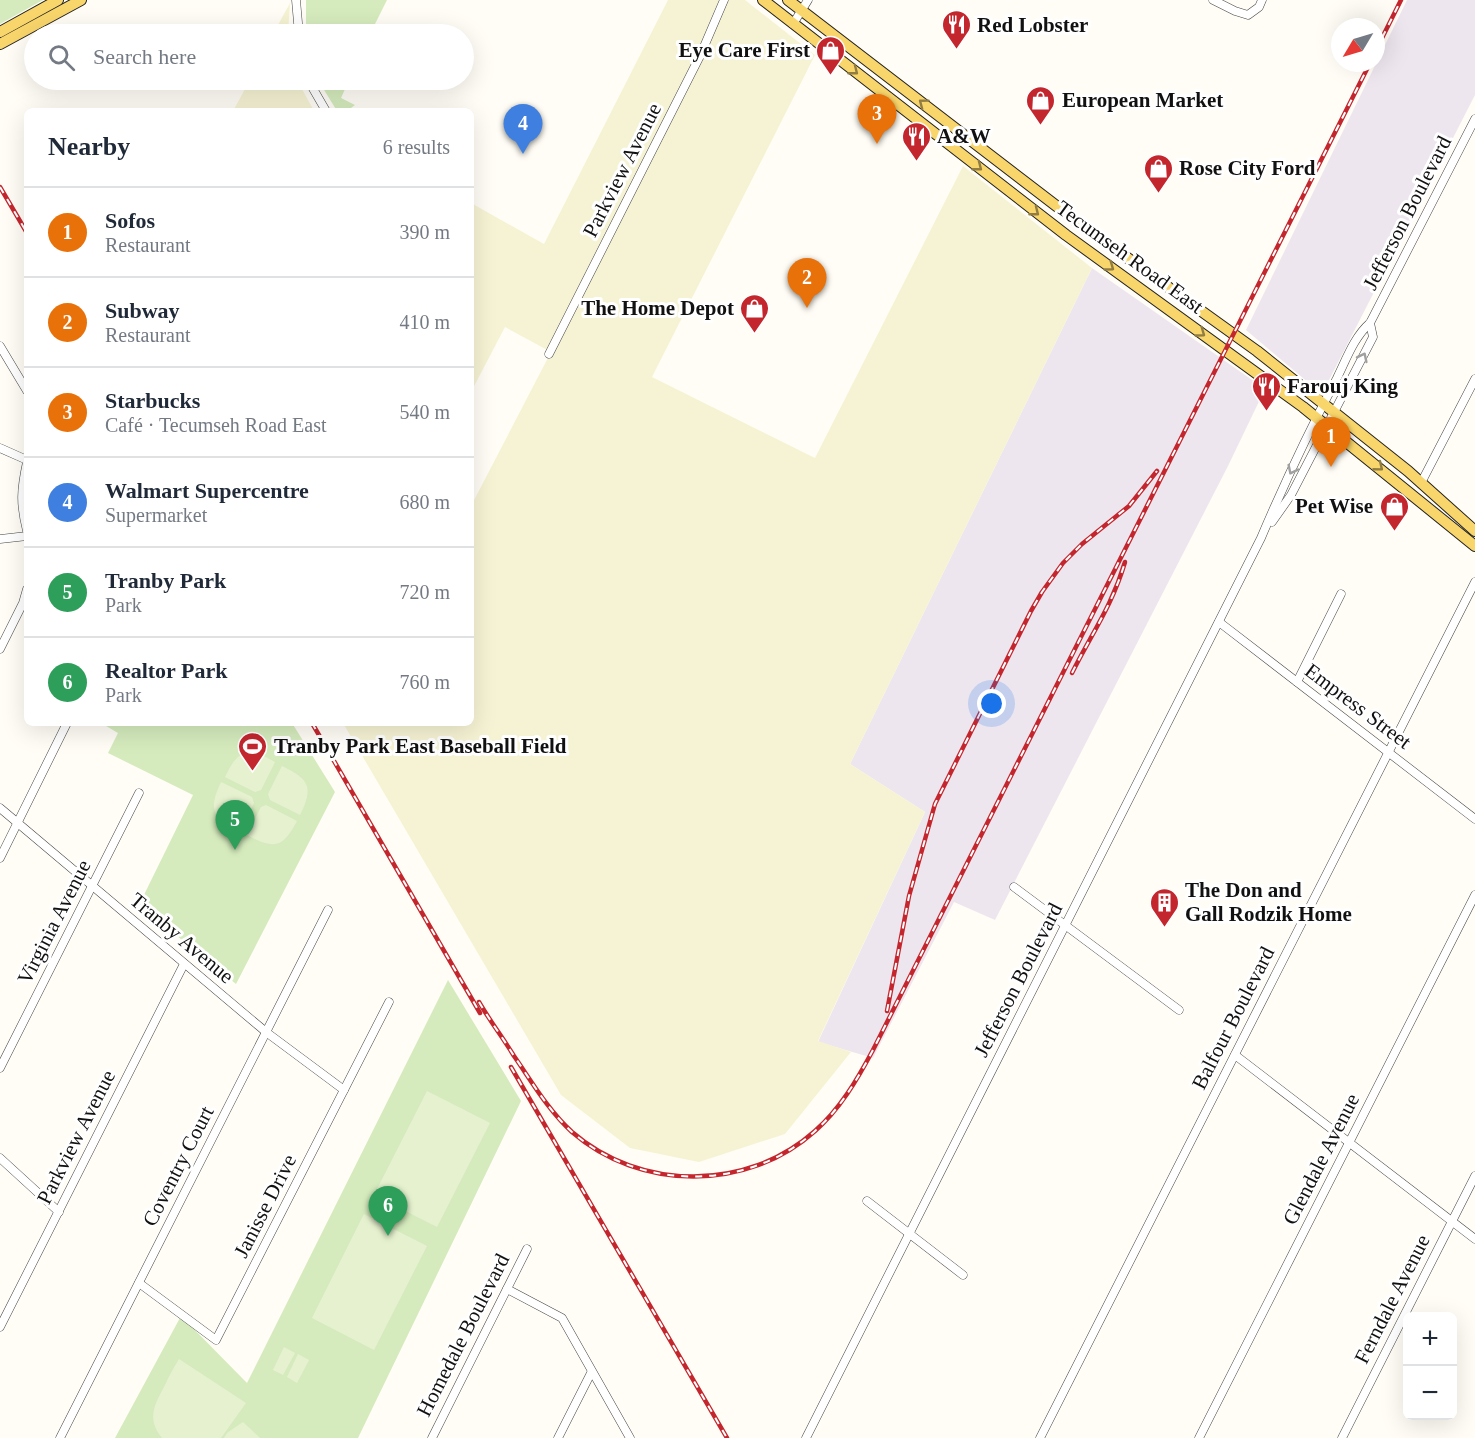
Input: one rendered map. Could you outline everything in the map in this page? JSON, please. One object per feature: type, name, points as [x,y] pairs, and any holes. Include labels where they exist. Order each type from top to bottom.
[{"type":"main road","points":[[0,32],[58,0]]},
{"type":"main road","points":[[37,24],[81,0]]},
{"type":"main road","name":"Tecumseh Road East","points":[[763,0],[1066,236],[1328,426],[1475,546]]},
{"type":"main road","name":"Tecumseh Road East","points":[[788,0],[1076,221],[1257,351],[1421,483],[1475,531]]},
{"type":"main road","points":[[0,44],[24,31]]},
{"type":"street","points":[[296,0],[298,24]]},
{"type":"street","name":"Parkview Avenue","points":[[549,354],[700,56],[724,0]]},
{"type":"street","points":[[793,24],[808,0]]},
{"type":"street","points":[[1214,0],[1248,15],[1259,7],[1263,0]]},
{"type":"street","points":[[314,90],[324,108]]},
{"type":"street","name":"Jefferson Boulevard","points":[[806,1438],[1219,622],[1361,331],[1370,323],[1475,119]]},
{"type":"street","name":"Jefferson Boulevard","points":[[1261,538],[1291,495],[1328,426],[1372,337],[1370,323]]},
{"type":"street","points":[[0,346],[24,386]]},
{"type":"street","points":[[1421,483],[1475,378]]},
{"type":"street","points":[[0,448],[24,460]]},
{"type":"street","points":[[24,476],[21,490],[24,520]]},
{"type":"street","points":[[0,539],[24,536]]},
{"type":"street","name":"Balfour Boulevard","points":[[1040,1438],[1475,582]]},
{"type":"street","points":[[1297,682],[1341,594]]},
{"type":"street","points":[[0,649],[24,603]]},
{"type":"street","name":"Empress Street","points":[[1219,622],[1475,819]]},
{"type":"street","points":[[0,858],[66,726]]},
{"type":"street","name":"Virginia Avenue","points":[[0,1068],[139,793]]},
{"type":"street","name":"Tranby Avenue","points":[[0,808],[266,1032],[344,1090]]},
{"type":"street","points":[[1014,887],[1179,1010]]},
{"type":"street","name":"Glendale Avenue","points":[[1199,1438],[1475,895]]},
{"type":"street","name":"Coventry Court","points":[[60,1438],[328,910]]},
{"type":"street","name":"Parkview Avenue","points":[[0,1327],[184,964]]},
{"type":"street","name":"Janisse Drive","points":[[139,1282],[216,1340],[389,1002]]},
{"type":"street","points":[[1235,1054],[1475,1239]]},
{"type":"street","points":[[0,1158],[59,1212]]},
{"type":"street","name":"Ferndale Avenue","points":[[1342,1438],[1475,1176]]},
{"type":"street","points":[[867,1201],[963,1275]]},
{"type":"street","name":"Homedale Boulevard","points":[[432,1438],[527,1249]]},
{"type":"street","points":[[507,1289],[562,1318],[591,1373],[630,1438]]},
{"type":"street","points":[[558,1438],[591,1373]]},
{"type":"shaded area","points":[[668,0],[745,0],[815,55],[652,377],[815,458],[963,166],[1092,268],[850,764],[925,812],[818,1041],[851,1052],[785,1134],[699,1162],[630,1148],[561,1095],[345,726],[474,726],[474,500],[551,352],[505,327],[474,386],[474,205],[544,244]]},
{"type":"shaded area","points":[[1407,0],[1475,0],[1475,95],[1329,380],[1318,386],[1310,384],[1246,330],[1372,72],[1385,72],[1385,45]]},
{"type":"shaded area","points":[[290,3],[289,24],[278,24]]},
{"type":"shaded area","points":[[245,90],[302,90],[312,108],[235,108]]},
{"type":"shaded area","points":[[1092,268],[1265,389],[1228,466],[995,920],[954,902],[873,1058],[818,1042],[925,812],[850,764]]},
{"type":"green space","points":[[0,0],[43,0],[0,24]]},
{"type":"green space","points":[[306,0],[387,0],[375,24],[306,24]]},
{"type":"green space","points":[[324,90],[345,90],[341,98],[355,105],[351,108],[335,108]]},
{"type":"green space","points":[[106,726],[294,726],[335,792],[236,984],[139,905],[193,795],[108,753],[118,733]]},
{"type":"green space","points":[[250,752],[258,753],[275,762],[261,790],[255,792],[225,777],[238,758]]},
{"type":"green space","points":[[282,766],[298,775],[306,785],[307,797],[300,815],[270,800],[268,794]]},
{"type":"green space","points":[[221,782],[252,797],[254,803],[240,831],[223,822],[215,812],[215,800]]},
{"type":"green space","points":[[266,805],[297,821],[287,837],[276,844],[264,843],[247,835],[261,807]]},
{"type":"green space","points":[[448,980],[521,1101],[358,1438],[115,1438],[181,1316],[247,1383]]},
{"type":"green space","points":[[427,1091],[490,1123],[437,1227],[374,1195]]},
{"type":"green space","points":[[364,1214],[427,1246],[374,1350],[312,1318]]},
{"type":"green space","points":[[284,1347],[295,1353],[283,1375],[273,1370]]},
{"type":"green space","points":[[298,1354],[309,1360],[297,1383],[287,1377]]},
{"type":"green space","points":[[179,1359],[246,1403],[221,1438],[162,1438],[157,1431],[153,1417],[155,1405]]},
{"type":"green space","points":[[243,1422],[260,1438],[224,1438],[227,1433]]},
{"type":"railway","points":[[1385,32],[1401,0]]},
{"type":"railway","points":[[479,1002],[541,1096],[563,1123],[599,1151],[629,1165],[661,1174],[694,1176],[726,1174],[758,1165],[788,1151],[824,1122],[847,1094],[873,1050],[1365,72]]},
{"type":"railway","points":[[0,187],[24,228]]},
{"type":"railway","points":[[887,1011],[909,896],[935,804],[1031,611],[1063,563],[1082,544],[1129,506],[1157,471]]},
{"type":"railway","points":[[1072,673],[1108,606],[1125,562]]},
{"type":"railway","points":[[314,726],[480,1013]]},
{"type":"railway","points":[[511,1067],[727,1438]]},
{"type":"place","name":"Red Lobster","points":[[956,50]]},
{"type":"place","name":"Eye Care First","points":[[831,76]]},
{"type":"place","name":"European Market","points":[[1041,126]]},
{"type":"place","name":"Starbucks","points":[[877,144]]},
{"type":"place","name":"Walmart Supercentre","points":[[523,154]]},
{"type":"place","name":"A&W","points":[[916,162]]},
{"type":"place","name":"Rose City Ford","points":[[1158,194]]},
{"type":"place","name":"Subway","points":[[807,308]]},
{"type":"place","name":"The Home Depot","points":[[755,334]]},
{"type":"place","name":"Farouj King","points":[[1266,412]]},
{"type":"place","name":"Sofos","points":[[1331,467]]},
{"type":"place","name":"Pet Wise","points":[[1394,532]]},
{"type":"place","name":"Tranby Park East Baseball Field","points":[[253,772]]},
{"type":"place","name":"Tranby Park","points":[[235,850]]},
{"type":"place","name":"The Don and Gall Rodzik Home","points":[[1164,928]]},
{"type":"place","name":"Realtor Park","points":[[388,1236]]}]
